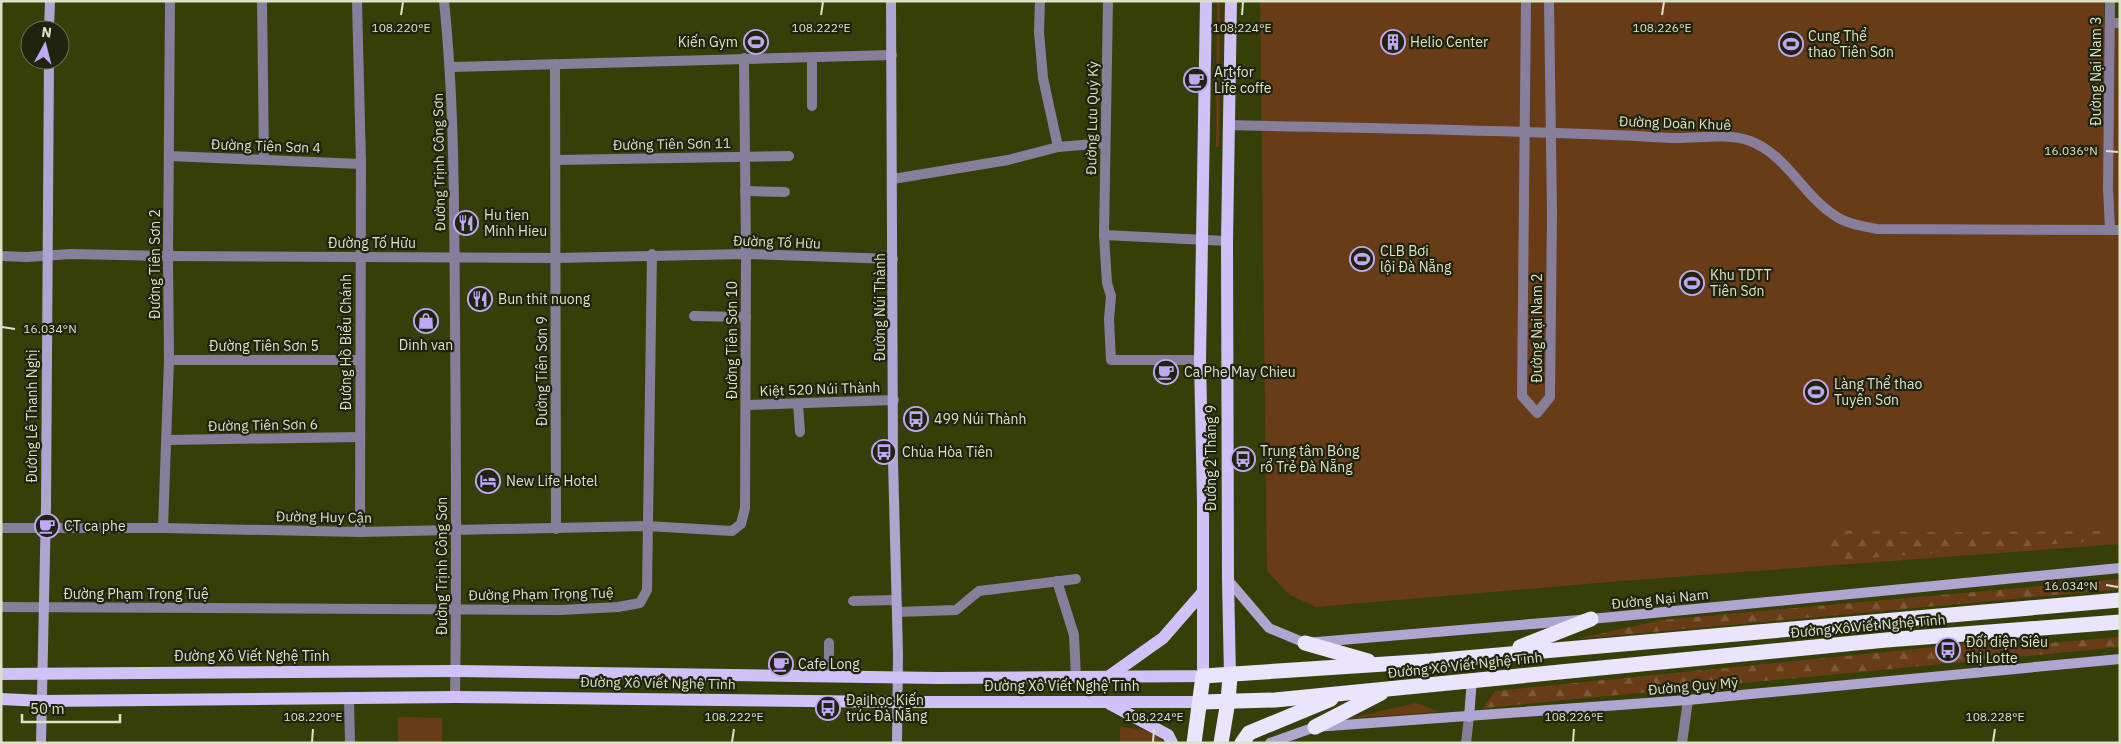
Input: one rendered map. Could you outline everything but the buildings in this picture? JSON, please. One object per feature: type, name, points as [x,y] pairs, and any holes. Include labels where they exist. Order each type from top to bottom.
[{"type":"highway","name":"Đường Xô Viết Nghệ Tĩnh","points":[[1203,676],[1230,676],[1379,664],[2120,600]]},
{"type":"highway","points":[[1504,653],[1591,619]]},
{"type":"highway","name":"Đường Xô Viết Nghệ Tĩnh","points":[[1201,702],[1275,700],[1346,692],[1387,690],[1472,679],[1886,640],[2120,622]]},
{"type":"highway","points":[[1305,644],[1379,664]]},
{"type":"highway","points":[[1194,743],[1203,676]]},
{"type":"highway","points":[[1221,743],[1230,676]]},
{"type":"highway","points":[[1315,727],[1387,690]]},
{"type":"highway","points":[[1242,743],[1250,733],[1346,692]]},
{"type":"main road","name":"Đường 2 Tháng 9","points":[[1203,676],[1204,503],[1200,360],[1206,1]]},
{"type":"main road","name":"Đường 2 Tháng 9","points":[[1230,676],[1227,241],[1231,1]]},
{"type":"main road","points":[[1108,677],[1163,638],[1203,592]]},
{"type":"main road","name":"Đường Xô Viết Nghệ Tĩnh","points":[[1,674],[455,671],[829,677],[1076,678],[1203,676]]},
{"type":"main road","name":"Đường Xô Viết Nghệ Tĩnh","points":[[1,699],[43,701],[455,697],[898,702],[1201,702]]},
{"type":"main road","points":[[1108,703],[1168,735],[1172,743]]},
{"type":"street","points":[[49,20],[50,1]]},
{"type":"street","name":"Đường Tiên Sơn 2","points":[[163,528],[169,360],[170,1]]},
{"type":"street","points":[[262,1],[264,160]]},
{"type":"street","name":"Đường Hồ Biểu Chánh","points":[[357,1],[361,164],[360,532]]},
{"type":"street","name":"Đường Trịnh Công Sơn","points":[[444,1],[451,67],[455,258],[455,697]]},
{"type":"street","name":"Đường Núi Thành","points":[[891,1],[898,677],[896,743]]},
{"type":"street","points":[[1040,1],[1039,32],[1043,78],[1058,147]]},
{"type":"street","name":"Đường Lưu Quý Kỳ","points":[[1108,1],[1104,235],[1107,283],[1110,296],[1111,360],[1200,360]]},
{"type":"street","name":"Đường Nại Nam 2","points":[[1526,1],[1522,396],[1537,413],[1550,397],[1551,132],[1549,1]]},
{"type":"street","name":"Đường Nại Nam 3","points":[[2110,1],[2115,23],[2115,230]]},
{"type":"street","points":[[451,67],[892,55]]},
{"type":"street","name":"Đường Tiên Sơn 10","points":[[647,526],[732,531],[742,524],[745,508],[746,406],[744,58]]},
{"type":"street","points":[[812,58],[812,106]]},
{"type":"street","name":"Đường Tiên Sơn 9","points":[[555,64],[556,529]]},
{"type":"street","name":"Đường Lê Thanh Nghị","points":[[41,743],[43,701],[49,70]]},
{"type":"street","name":"Đường Doãn Khuê","points":[[1229,126],[1551,132],[1749,140],[1765,149],[1784,165],[1818,203],[1836,217],[1877,229],[2115,230]]},
{"type":"street","points":[[894,179],[1008,160],[1058,147],[1105,143]]},
{"type":"street","name":"Đường Tiên Sơn 4","points":[[169,156],[361,164]]},
{"type":"street","name":"Đường Tiên Sơn 11","points":[[556,160],[789,156]]},
{"type":"street","points":[[745,191],[785,192]]},
{"type":"street","points":[[1104,235],[1227,241]]},
{"type":"street","name":"Đường Tố Hữu","points":[[1,256],[70,254],[555,258],[652,254],[746,254],[893,259]]},
{"type":"street","name":"Đường Phạm Trọng Tuệ","points":[[1,607],[560,610],[618,607],[640,603],[647,590],[652,254]]},
{"type":"street","points":[[694,316],[746,317]]},
{"type":"street","name":"Đường Tiên Sơn 5","points":[[169,360],[359,360]]},
{"type":"street","name":"Kiệt 520 Núi Thành","points":[[746,406],[894,400]]},
{"type":"street","points":[[798,404],[800,432]]},
{"type":"street","name":"Đường Tiên Sơn 6","points":[[167,440],[360,437]]},
{"type":"street","name":"Đường Huy Cận","points":[[1,528],[163,528],[360,532],[647,526]]},
{"type":"street","name":"Đường Nại Nam","points":[[1228,580],[1269,628],[1305,644],[1591,619],[2120,568]]},
{"type":"street","points":[[897,612],[956,610],[979,591],[1076,579]]},
{"type":"street","points":[[1057,581],[1074,635],[1076,678]]},
{"type":"street","points":[[853,601],[896,600]]},
{"type":"street","points":[[829,643],[829,677]]},
{"type":"street","name":"Đường Quy Mỹ","points":[[1270,743],[1315,727],[1688,700],[2120,659]]},
{"type":"street","points":[[1466,743],[1472,679]]},
{"type":"street","points":[[349,699],[350,743]]},
{"type":"street","points":[[1682,743],[1688,700]]},
{"type":"green space","points":[[1217,1],[1220,1],[1219,147],[1216,147]]},
{"type":"green space","name":"Khu TDTT Tiên Sơn","points":[[1260,1],[2104,1],[2104,26],[2120,27],[2120,544],[1621,581],[1316,607],[1290,595],[1267,571]]},
{"type":"green space","points":[[1829,530],[1924,532],[2120,531],[2120,539],[1828,561]]},
{"type":"green space","points":[[2120,579],[2120,589],[1577,639],[1661,620]]},
{"type":"green space","points":[[2120,637],[2120,647],[1483,708],[1495,691],[1985,642],[2048,643]]},
{"type":"green space","points":[[1416,703],[1440,712],[1350,718]]},
{"type":"green space","points":[[398,717],[442,718],[442,743],[398,743]]},
{"type":"green space","points":[[1120,727],[1138,729],[1155,734],[1163,743],[1120,743]]},
{"type":"place","name":"Kiến Gym","points":[[756,42]]},
{"type":"place","name":"Helio Center","points":[[1393,42]]},
{"type":"place","name":"Cung Thể thao Tiên Sơn","points":[[1791,44]]},
{"type":"place","name":"Art for Life coffe","points":[[1196,80]]},
{"type":"place","name":"Hu tien Minh Hieu","points":[[466,223]]},
{"type":"place","name":"CLB Bơi lội Đà Nẵng","points":[[1362,259]]},
{"type":"place","name":"Khu TDTT Tiên Sơn","points":[[1692,283]]},
{"type":"place","name":"Bun thit nuong","points":[[480,299]]},
{"type":"place","name":"Dinh van","points":[[426,321]]},
{"type":"place","name":"Ca Phe May Chieu","points":[[1166,372]]},
{"type":"place","name":"Làng Thể thao Tuyên Sơn","points":[[1816,392]]},
{"type":"place","name":"499 Núi Thành","points":[[916,419]]},
{"type":"place","name":"Chùa Hòa Tiên","points":[[884,452]]},
{"type":"place","name":"Trung tâm Bóng rổ Trẻ Đà Nẵng","points":[[1243,459]]},
{"type":"place","name":"New Life Hotel","points":[[488,481]]},
{"type":"place","name":"CT ca phe","points":[[47,526]]},
{"type":"place","name":"Đối diện Siêu thị Lotte","points":[[1948,650]]},
{"type":"place","name":"Cafe Long","points":[[781,664]]},
{"type":"place","name":"Đại học Kiến trúc Đà Nẵng","points":[[828,708]]}]
